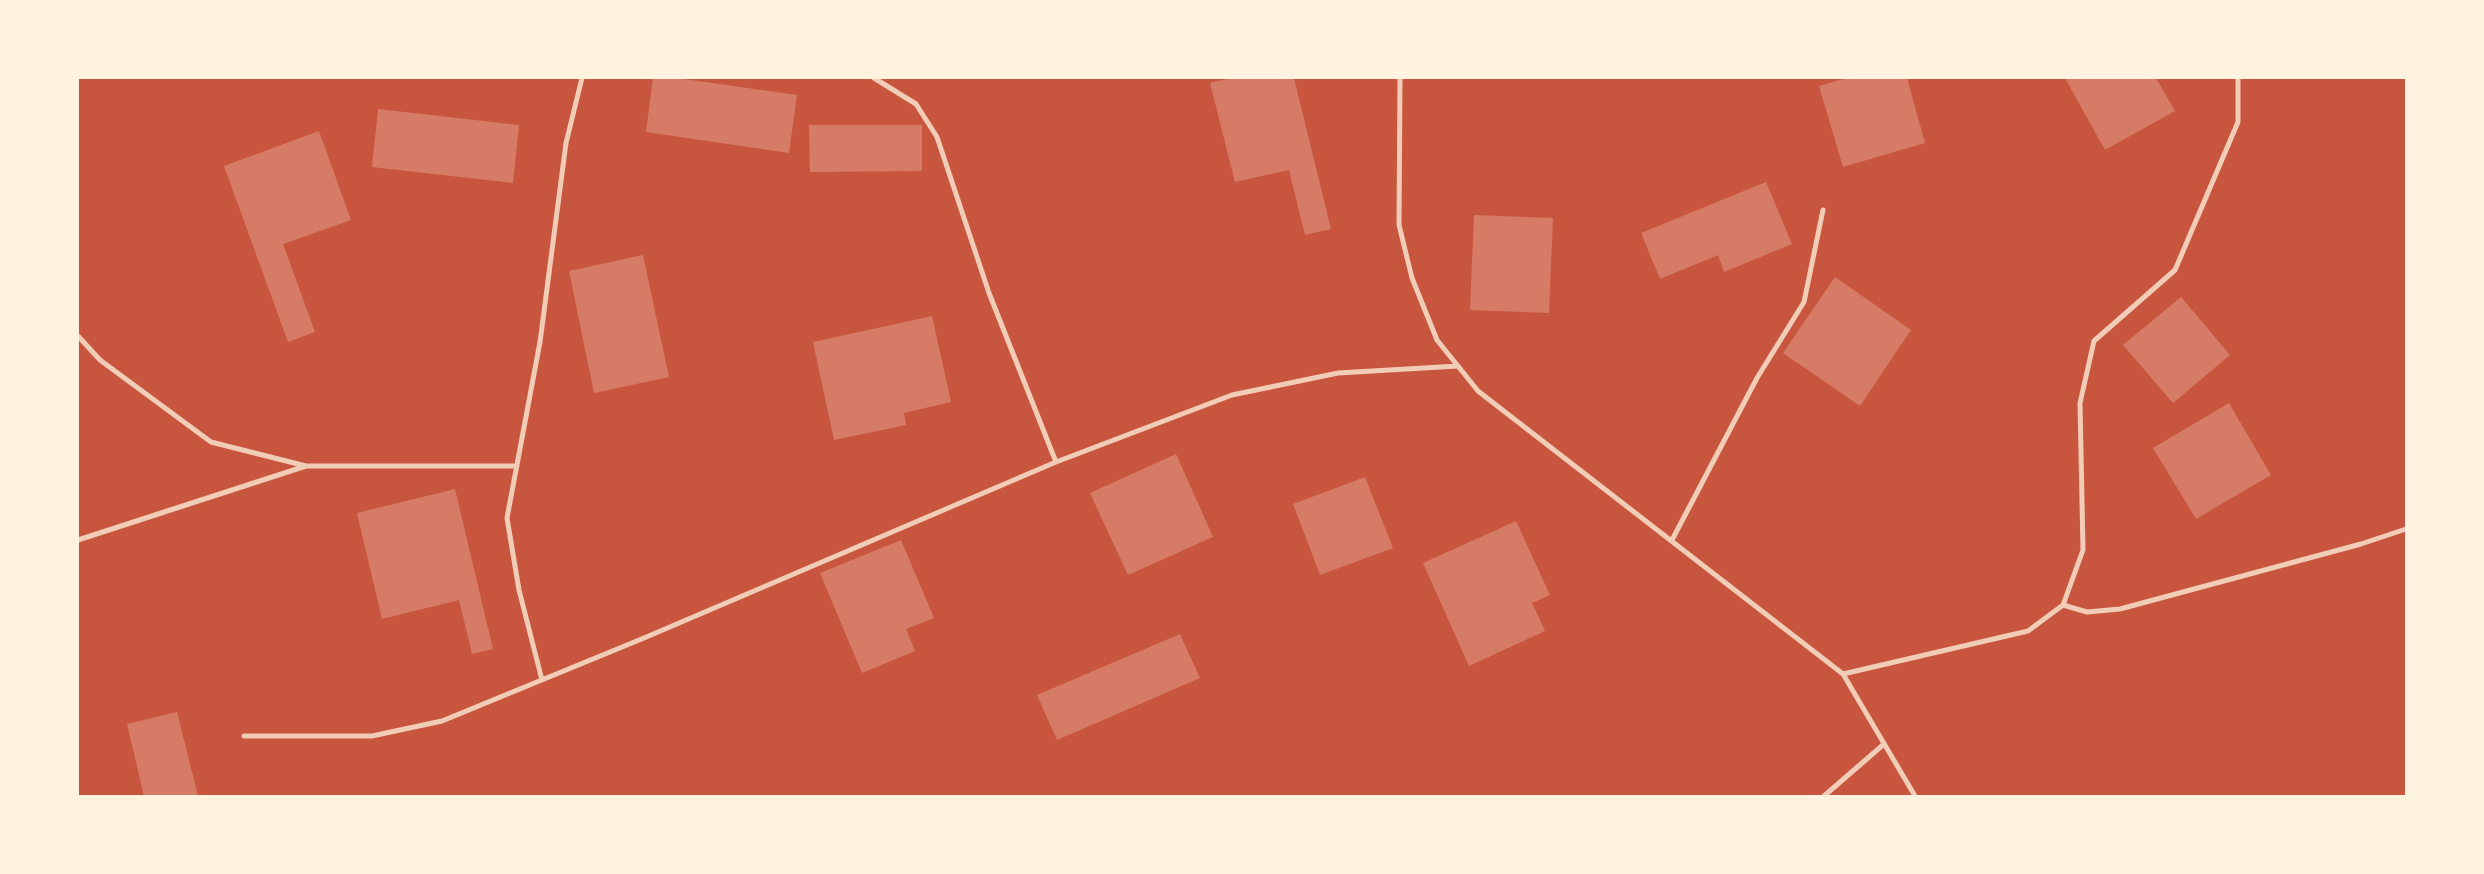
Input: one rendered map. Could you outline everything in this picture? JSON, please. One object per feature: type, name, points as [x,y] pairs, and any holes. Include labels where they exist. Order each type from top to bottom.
[{"type":"street","points":[[542,680],[519,590],[507,518],[540,342],[566,143],[582,78]]},
{"type":"street","points":[[874,78],[916,104],[937,137],[989,293],[1056,462]]},
{"type":"street","points":[[1400,78],[1399,225],[1412,278],[1437,340],[1478,391],[1843,674],[1915,796]]},
{"type":"street","points":[[1843,674],[2028,631],[2063,605],[2083,550],[2080,403],[2094,341],[2175,270],[2238,122],[2238,78]]},
{"type":"street","points":[[1672,540],[1757,378],[1804,302],[1824,210]]},
{"type":"street","points":[[78,336],[100,360],[211,442],[306,466],[517,466]]},
{"type":"street","points":[[244,736],[372,736],[442,721],[1056,462],[1232,395],[1338,373],[1458,366]]},
{"type":"street","points":[[78,540],[306,466]]},
{"type":"street","points":[[2063,605],[2088,612],[2120,609],[2406,530]]},
{"type":"street","points":[[1824,796],[1884,744]]},
{"type":"building","points":[[653,78],[677,78],[797,95],[789,153],[646,132]]},
{"type":"building","points":[[1231,78],[1294,78],[1331,229],[1305,235],[1289,170],[1235,182],[1210,83]]},
{"type":"building","points":[[1847,78],[1907,78],[1925,143],[1843,167],[1819,86]]},
{"type":"building","points":[[2065,78],[2156,78],[2175,111],[2105,150]]},
{"type":"building","points":[[378,109],[519,125],[513,183],[372,167]]},
{"type":"building","points":[[809,125],[922,125],[922,171],[810,172]]},
{"type":"building","points":[[319,131],[351,220],[283,244],[315,332],[288,342],[224,166]]},
{"type":"building","points":[[1766,182],[1792,244],[1724,272],[1718,255],[1660,279],[1641,233]]},
{"type":"building","points":[[1474,215],[1553,218],[1549,313],[1470,310]]},
{"type":"building","points":[[643,255],[669,377],[594,393],[569,271]]},
{"type":"building","points":[[1835,277],[1911,330],[1860,406],[1783,353]]},
{"type":"building","points":[[2181,297],[2230,355],[2173,403],[2123,345]]},
{"type":"building","points":[[932,316],[951,402],[904,413],[906,425],[834,440],[813,342]]},
{"type":"building","points":[[2229,403],[2271,475],[2196,519],[2153,448]]},
{"type":"building","points":[[1176,454],[1213,537],[1128,575],[1090,493]]},
{"type":"building","points":[[1365,477],[1393,548],[1320,575],[1293,504]]},
{"type":"building","points":[[455,489],[493,649],[472,654],[459,600],[382,619],[357,513]]},
{"type":"building","points":[[1516,521],[1550,595],[1532,603],[1545,631],[1469,666],[1423,563]]},
{"type":"building","points":[[901,540],[934,618],[906,629],[915,651],[862,673],[820,573]]},
{"type":"building","points":[[1180,634],[1200,678],[1057,740],[1037,695]]},
{"type":"building","points":[[177,712],[198,796],[144,796],[127,724]]}]
